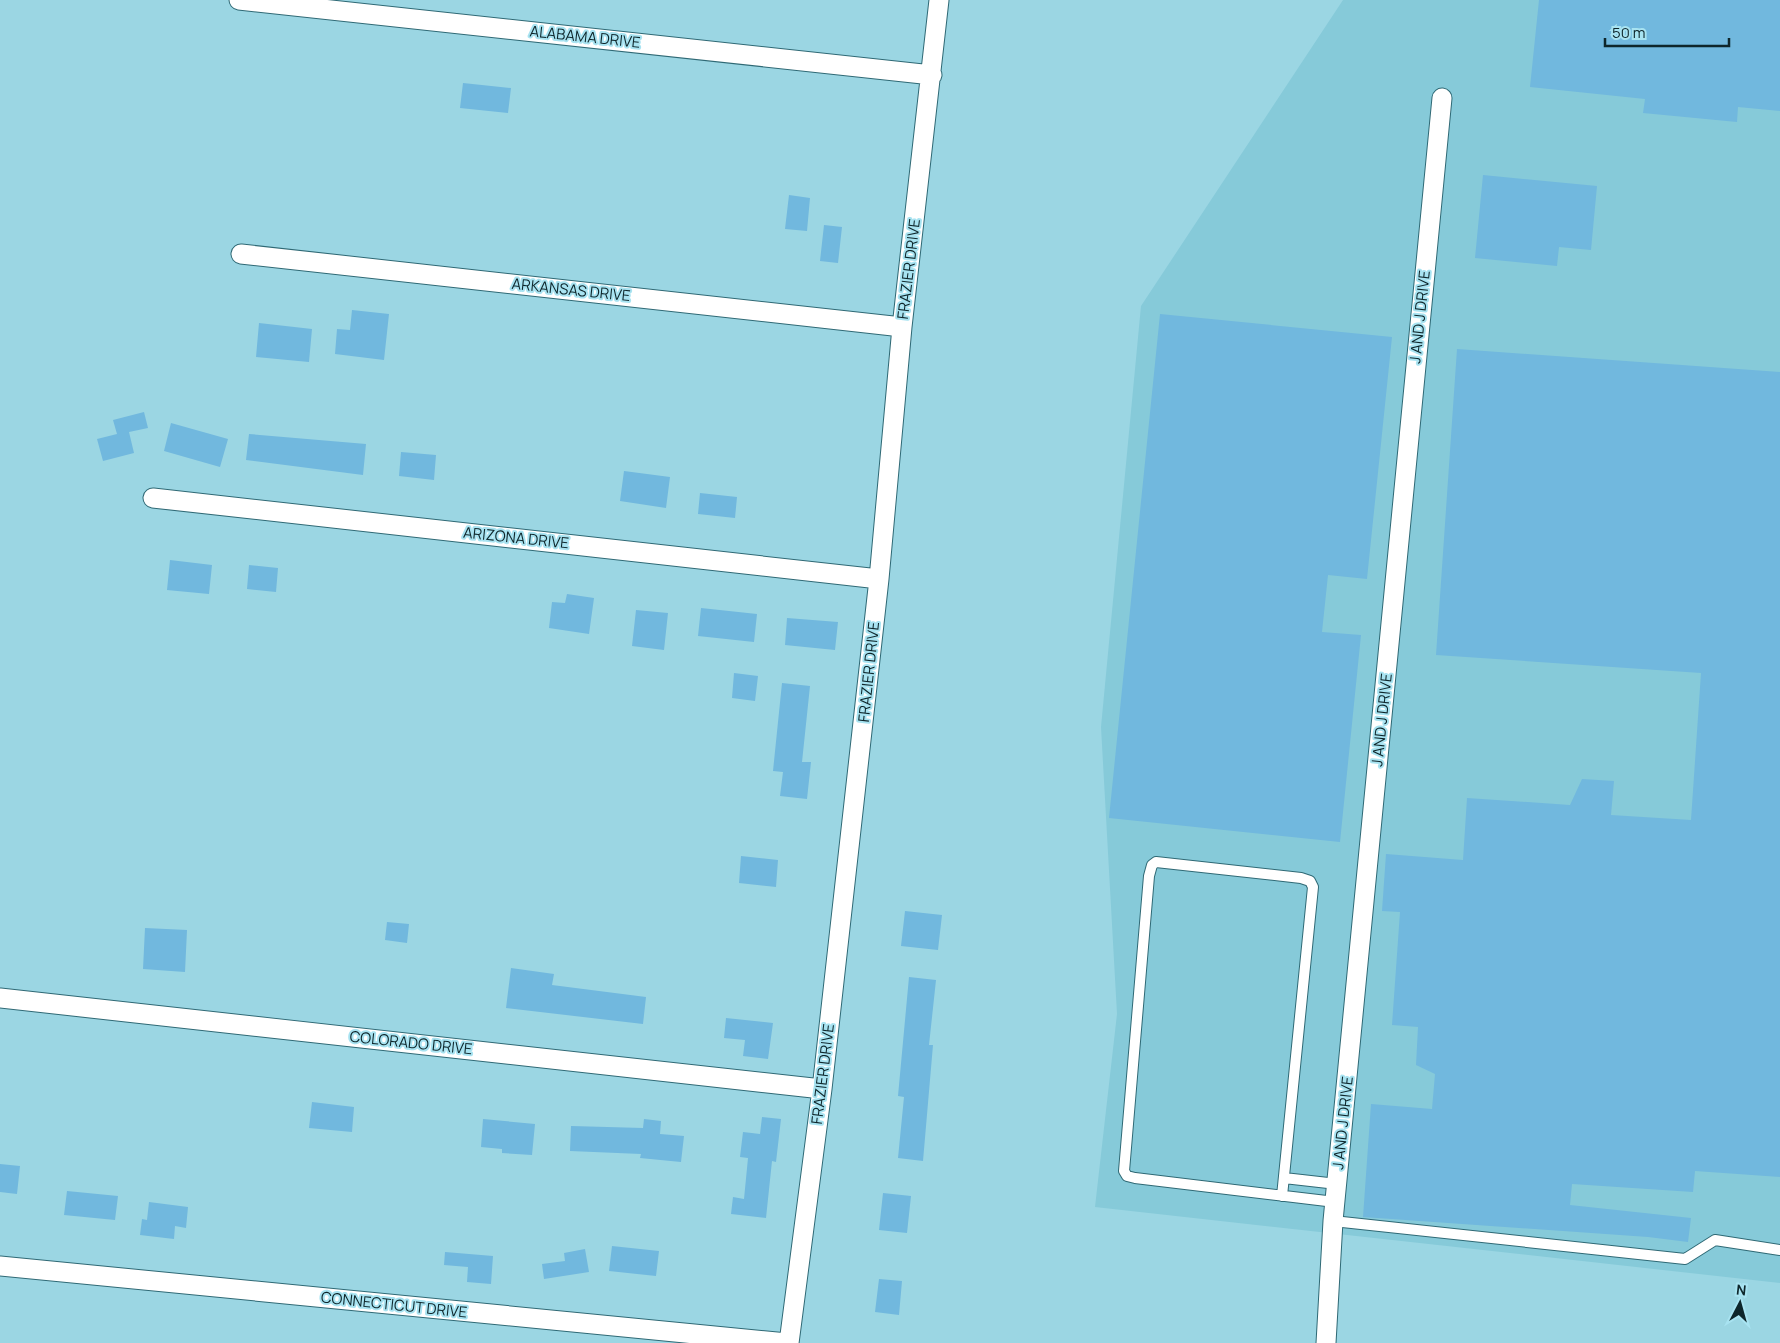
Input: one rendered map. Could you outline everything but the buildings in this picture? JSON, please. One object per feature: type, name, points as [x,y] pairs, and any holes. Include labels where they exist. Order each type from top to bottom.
[{"type":"street","name":"ALABAMA DRIVE","points":[[239,0],[932,75]]},
{"type":"street","name":"FRAZIER DRIVE","points":[[788,1343],[822,1089],[879,579],[902,327],[939,0]]},
{"type":"street","name":"J AND J DRIVE","points":[[1326,1343],[1333,1221],[1442,98]]},
{"type":"street","name":"ARKANSAS DRIVE","points":[[241,254],[902,327]]},
{"type":"street","name":"ARIZONA DRIVE","points":[[153,498],[879,579]]},
{"type":"street","name":"COLORADO DRIVE","points":[[0,998],[822,1089]]},
{"type":"street","name":"CONNECTICUT DRIVE","points":[[0,1266],[788,1343]]},
{"type":"lane","points":[[1282,1196],[1313,887],[1310,881],[1301,878],[1156,862],[1152,865],[1149,876],[1124,1171],[1128,1176],[1135,1178],[1282,1196],[1336,1193]]},
{"type":"lane","points":[[1284,1178],[1336,1193]]},
{"type":"lane","points":[[1333,1221],[1685,1259],[1714,1240],[1780,1250]]},
{"type":"shaded area","points":[[1343,0],[1780,0],[1780,1283],[1095,1207],[1117,1014],[1101,727],[1141,306]]}]
